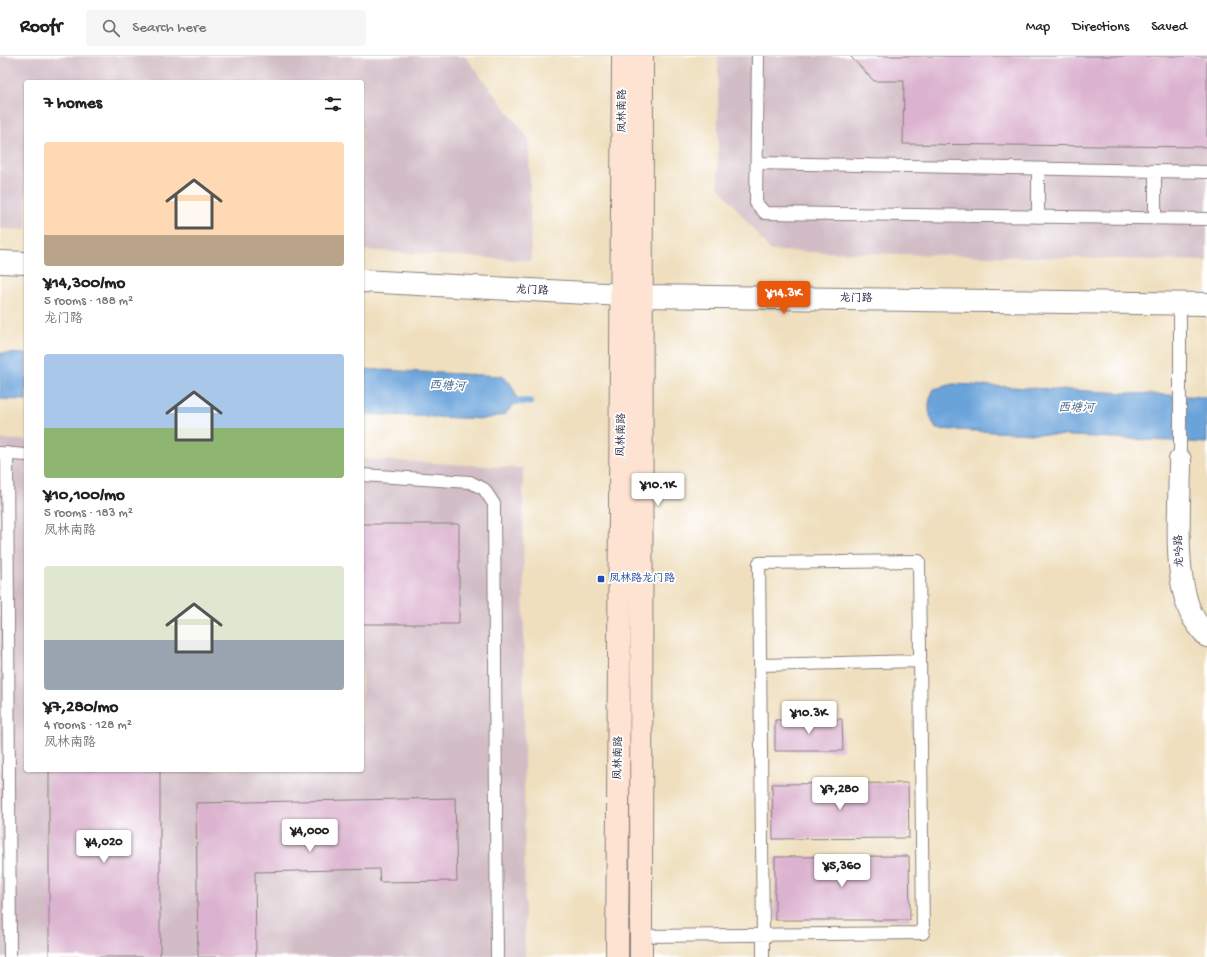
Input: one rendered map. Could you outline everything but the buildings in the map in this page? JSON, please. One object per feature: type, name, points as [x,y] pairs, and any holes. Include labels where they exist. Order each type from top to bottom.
[{"type":"main road","name":"凤林南路","points":[[623,56],[632,296],[641,936],[640,957]]},
{"type":"main road","name":"凤林南路","points":[[617,957],[632,296],[642,56]]},
{"type":"street","points":[[0,262],[24,263]]},
{"type":"street","name":"龙门路","points":[[364,282],[632,296],[1207,304]]},
{"type":"street","name":"龙吟路","points":[[1180,460],[1179,557],[1182,587],[1190,612],[1207,636]]},
{"type":"lane","points":[[758,56],[756,203],[765,213],[1207,219]]},
{"type":"lane","points":[[757,163],[1207,172]]},
{"type":"lane","points":[[1038,169],[1038,217]]},
{"type":"lane","points":[[1155,171],[1155,218]]},
{"type":"lane","points":[[1180,304],[1180,460]]},
{"type":"lane","points":[[10,957],[4,453],[24,455]]},
{"type":"lane","points":[[364,475],[470,482],[484,489],[494,504],[497,957]]},
{"type":"lane","points":[[641,936],[763,935],[923,934],[919,561],[759,562],[763,935],[763,957]]},
{"type":"lane","points":[[760,665],[920,661]]},
{"type":"shaded area","points":[[0,56],[465,56],[529,139],[531,261],[364,250],[364,80],[24,80],[24,230],[0,229]]},
{"type":"shaded area","points":[[718,56],[1207,56],[1207,261],[771,251],[718,186]]},
{"type":"shaded area","points":[[0,439],[24,440],[24,772],[364,772],[364,459],[523,468],[525,957],[0,957]]},
{"type":"water","points":[[0,353],[24,354],[24,400],[0,399]]},
{"type":"water","points":[[364,369],[502,376],[511,384],[518,400],[504,415],[484,419],[364,414]]},
{"type":"water","points":[[953,384],[1207,397],[1207,443],[936,429],[931,419],[929,409],[931,394],[934,389]]},
{"type":"waterway","name":"西塘河","points":[[508,401],[530,402]]},
{"type":"place","name":"凤林路龙门路","points":[[601,579]]}]
